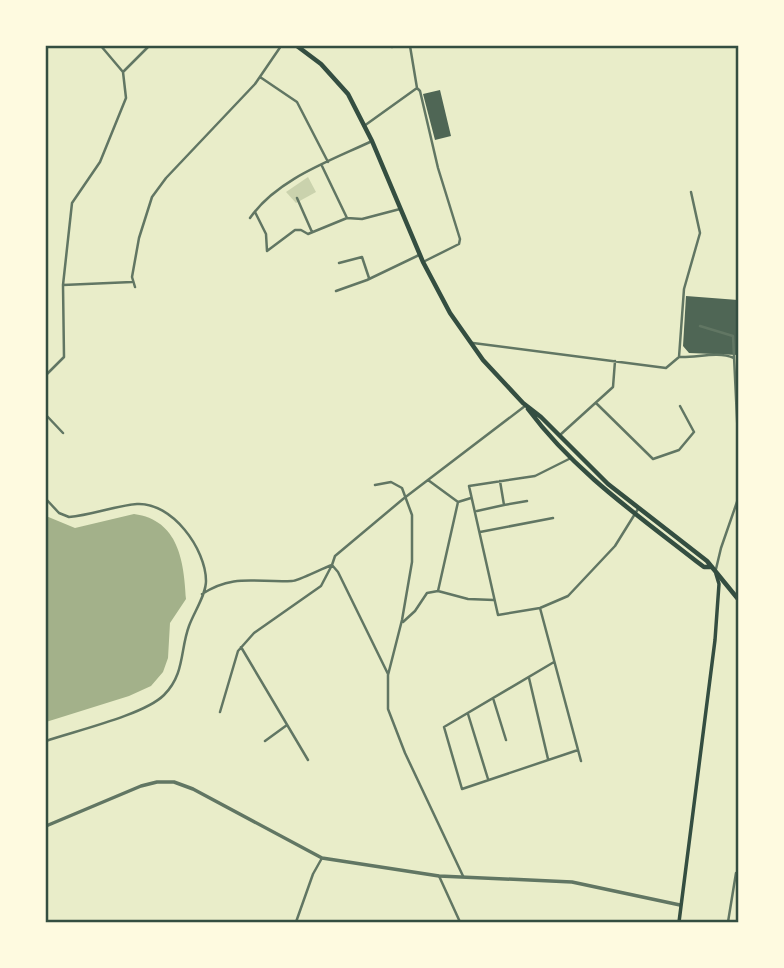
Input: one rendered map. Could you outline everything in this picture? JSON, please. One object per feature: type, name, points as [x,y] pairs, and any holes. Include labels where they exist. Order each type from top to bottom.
[{"type":"highway","points":[[298,46],[321,64],[348,94],[372,141],[419,255],[450,313],[470,342],[571,458],[635,515],[705,567],[714,570]]},
{"type":"highway","points":[[524,404],[638,509],[707,561],[738,598]]},
{"type":"main road","points":[[679,922],[715,640],[719,584],[714,570]]},
{"type":"street","points":[[46,374],[64,357],[63,285],[72,203],[100,162],[126,98],[122,72],[101,46]]},
{"type":"street","points":[[122,72],[149,46]]},
{"type":"street","points":[[135,287],[132,282],[139,237],[152,197],[166,178],[260,77],[281,46]]},
{"type":"street","points":[[410,46],[416,88],[420,91],[438,168],[460,239],[459,244],[423,262]]},
{"type":"street","points":[[260,77],[297,102],[328,162]]},
{"type":"street","points":[[364,126],[416,88]]},
{"type":"street","points":[[250,218],[270,196],[321,165],[372,141]]},
{"type":"street","points":[[321,165],[346,218]]},
{"type":"street","points":[[679,357],[684,289],[700,233],[691,192]]},
{"type":"street","points":[[297,198],[312,232]]},
{"type":"street","points":[[254,211],[266,234],[267,251],[295,230],[308,234],[346,218],[362,219],[400,209]]},
{"type":"street","points":[[336,291],[419,255]]},
{"type":"street","points":[[340,263],[362,257],[369,278]]},
{"type":"street","points":[[63,285],[132,282]]},
{"type":"street","points":[[700,326],[733,337],[738,439]]},
{"type":"street","points":[[470,342],[666,368],[679,357],[721,354],[734,358]]},
{"type":"street","points":[[560,435],[613,387],[615,361]]},
{"type":"street","points":[[596,403],[653,459],[679,450],[694,432],[680,406]]},
{"type":"street","points":[[220,712],[234,662],[241,647],[254,633],[321,586],[335,556],[405,497],[524,404]]},
{"type":"street","points":[[46,415],[63,433]]},
{"type":"street","points":[[571,458],[535,476],[469,486],[498,615],[540,608],[568,596],[615,545],[638,509]]},
{"type":"street","points":[[428,480],[458,502]]},
{"type":"street","points":[[500,481],[504,505]]},
{"type":"street","points":[[375,485],[391,482],[402,488],[412,514],[412,562],[401,624],[388,675],[388,709],[405,753],[464,877]]},
{"type":"street","points":[[458,502],[472,498]]},
{"type":"street","points":[[46,499],[59,513],[69,517],[136,504],[172,516],[184,527],[199,556],[206,582],[188,628],[177,676],[163,695],[144,708],[46,741]]},
{"type":"street","points":[[714,570],[738,499]]},
{"type":"street","points":[[475,511],[527,501]]},
{"type":"street","points":[[438,591],[458,502]]},
{"type":"street","points":[[480,532],[553,518]]},
{"type":"street","points":[[202,595],[216,585],[235,580],[296,581],[332,565]]},
{"type":"street","points":[[332,565],[338,572],[388,675]]},
{"type":"street","points":[[401,624],[415,611],[427,593],[438,591],[468,598],[494,600]]},
{"type":"street","points":[[540,608],[581,761]]},
{"type":"street","points":[[241,647],[308,760]]},
{"type":"street","points":[[554,662],[444,727],[447,741],[461,789],[578,750]]},
{"type":"street","points":[[528,677],[548,759]]},
{"type":"street","points":[[493,698],[506,740]]},
{"type":"street","points":[[468,714],[488,779]]},
{"type":"street","points":[[265,741],[287,725]]},
{"type":"street","points":[[46,826],[141,786],[174,782],[212,799],[322,858],[439,876],[572,882],[680,905]]},
{"type":"street","points":[[296,922],[313,874],[322,858]]},
{"type":"street","points":[[728,922],[736,873]]},
{"type":"street","points":[[439,876],[460,922]]},
{"type":"shaded area","points":[[308,177],[316,192],[296,203],[286,192]]},
{"type":"shaded area","points":[[134,514],[161,525],[170,534],[181,557],[186,599],[170,623],[168,658],[163,672],[151,686],[129,696],[46,722],[46,516],[75,528]]},
{"type":"building","points":[[440,90],[451,136],[435,140],[423,94]]},
{"type":"building","points":[[686,296],[738,300],[738,355],[689,353],[683,346]]}]
